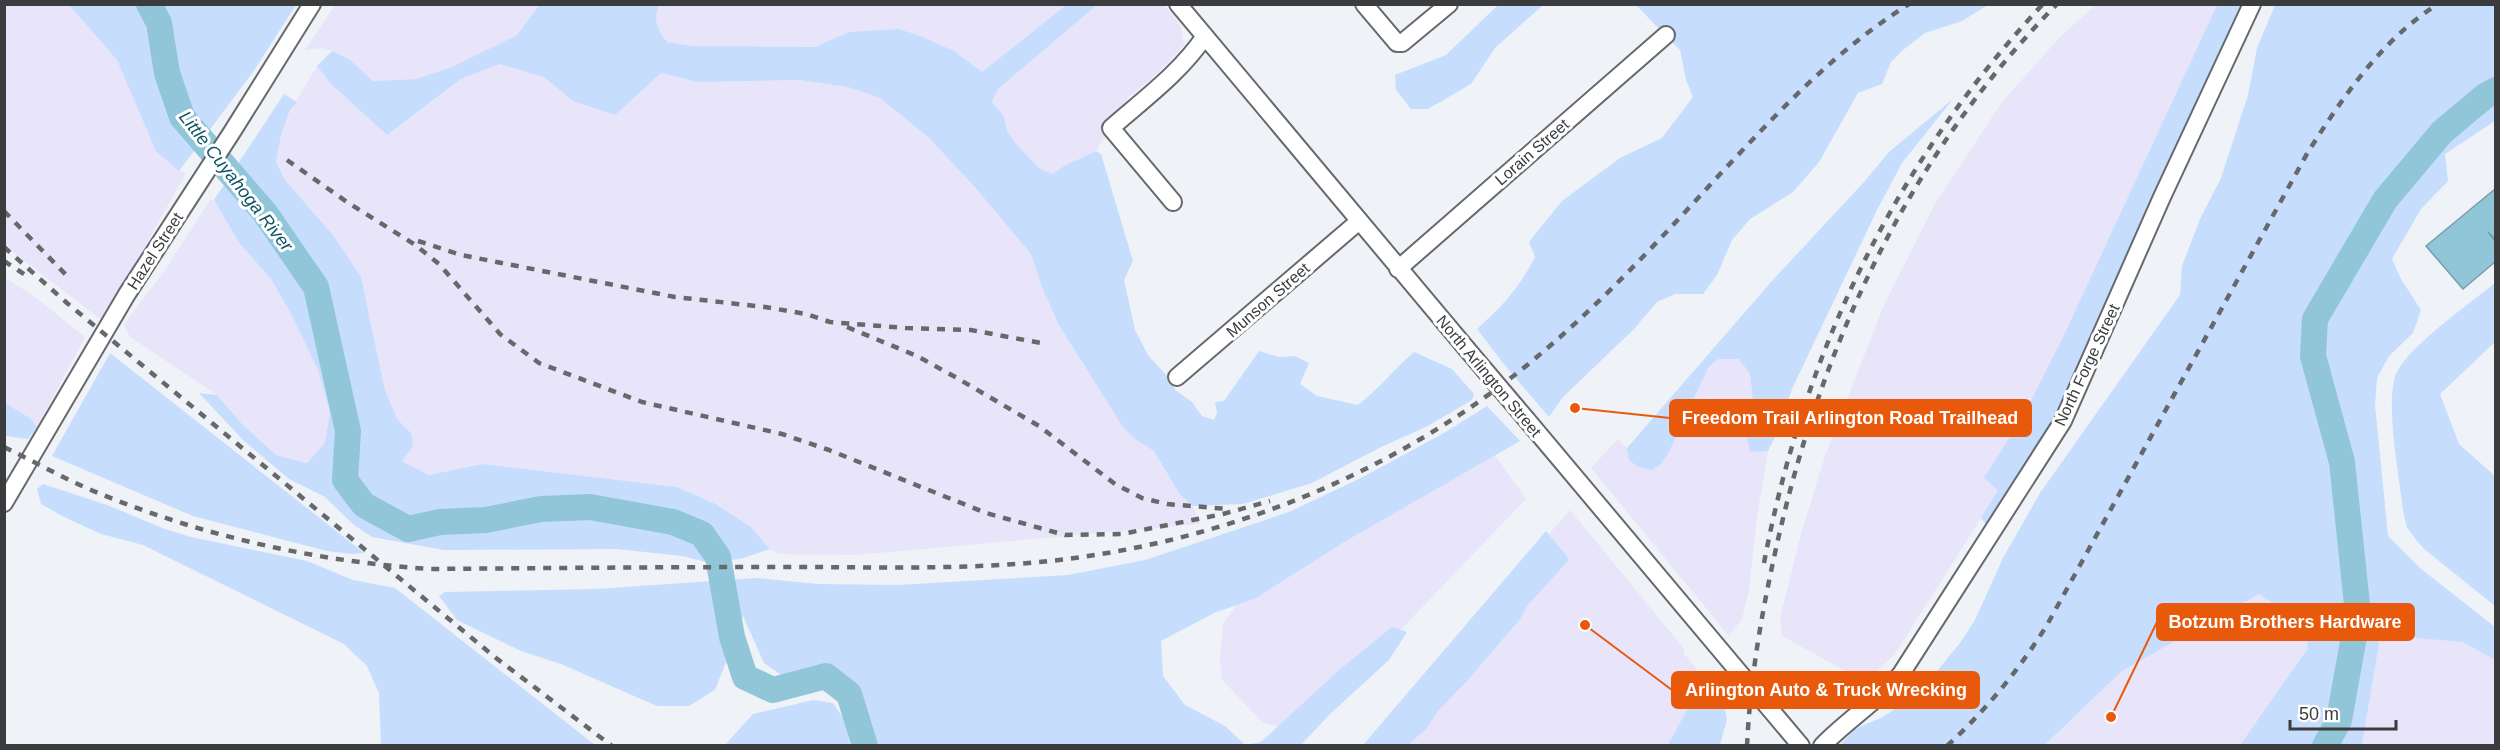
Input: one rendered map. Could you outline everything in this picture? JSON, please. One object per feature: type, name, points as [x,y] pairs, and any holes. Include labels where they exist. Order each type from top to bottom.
[{"type":"street","name":"Hazel Street","points":[[4,502],[112,317],[312,4]]},
{"type":"street","name":"North Arlington Street","points":[[1178,4],[1358,222],[1801,746]]},
{"type":"street","points":[[1364,4],[1397,43],[1402,43],[1449,4]]},
{"type":"street","name":"North Forge Street","points":[[1822,746],[1843,724],[1887,691],[1901,674],[2063,421],[2252,4]]},
{"type":"street","name":"Lorain Street","points":[[1398,269],[1666,35]]},
{"type":"street","points":[[1173,202],[1111,128],[1183,65],[1205,36]]},
{"type":"street","name":"Munson Street","points":[[1177,377],[1358,222]]},
{"type":"shaded area","points":[[659,4],[1066,5],[982,72],[954,51],[899,29],[849,33],[816,47],[692,46],[667,42],[658,31],[655,14]]},
{"type":"shaded area","points":[[659,4],[656,15],[657,24],[667,42],[692,46],[815,47],[849,32],[899,29],[954,51],[982,72],[1066,5],[1097,5],[998,89],[992,102],[1004,116],[1007,131],[1016,144],[1039,168],[1053,174],[1064,166],[1096,151],[1101,154],[1133,261],[1124,280],[1135,330],[1148,355],[1167,376],[1175,390],[1192,402],[1202,416],[1214,420],[1217,413],[1215,402],[1224,401],[1259,351],[1279,357],[1295,356],[1309,363],[1300,384],[1317,396],[1358,405],[1414,352],[1452,369],[1474,394],[1472,400],[1426,427],[1381,447],[1312,483],[1243,504],[1193,506],[1180,495],[1154,451],[1136,440],[1123,427],[1059,325],[1042,287],[1031,254],[974,186],[928,137],[880,98],[848,87],[800,80],[698,82],[661,73],[615,115],[573,101],[544,77],[499,64],[461,79],[387,135],[330,83],[317,66],[332,51],[349,59],[373,81],[416,79],[452,67],[517,35],[539,5]]},
{"type":"shaded area","points":[[4,5],[69,5],[117,60],[135,98],[179,171],[186,173],[103,321],[5,246]]},
{"type":"shaded area","points":[[69,5],[296,5],[253,72],[179,171],[156,151],[117,60]]},
{"type":"shaded area","points":[[335,5],[539,5],[517,35],[452,67],[416,79],[373,81],[349,59],[332,51],[321,48],[305,50]]},
{"type":"shaded area","points":[[1097,5],[1164,5],[1180,25],[1184,45],[1161,70],[1128,98],[1096,151],[1064,166],[1053,174],[1039,168],[1016,144],[1007,131],[1004,116],[992,102],[998,89]]},
{"type":"shaded area","points":[[1498,5],[1543,5],[1495,48],[1471,84],[1428,109],[1411,109],[1396,90],[1395,75],[1446,55]]},
{"type":"shaded area","points":[[1636,5],[1988,5],[1962,21],[1925,33],[1903,50],[1891,62],[1882,84],[1858,93],[1819,162],[1793,192],[1750,219],[1732,240],[1717,275],[1703,294],[1675,294],[1657,302],[1634,329],[1563,397],[1549,417],[1477,329],[1503,304],[1523,278],[1535,257],[1529,242],[1562,201],[1620,158],[1662,138],[1693,97],[1686,80],[1680,50]]},
{"type":"shaded area","points":[[2096,5],[2217,5],[2063,337],[2023,416],[1984,478],[1999,490],[1895,654],[1865,682],[1782,636],[1780,618],[1799,541],[1824,459],[1883,307],[1936,202],[2002,102],[2061,36]]},
{"type":"shaded area","points":[[2217,5],[2247,5],[2055,419],[1987,526],[1981,518],[1998,490],[1984,478],[2023,416],[2063,337]]},
{"type":"shaded area","points":[[2275,5],[2495,5],[2495,121],[2445,154],[2448,181],[2421,209],[2392,259],[2401,279],[2421,310],[2413,333],[2389,356],[2377,378],[2375,405],[2388,536],[2420,568],[2495,627],[2495,660],[2463,642],[2417,638],[2381,615],[2378,650],[2362,745],[2240,745],[2308,648],[2302,622],[2259,594],[2122,671],[2045,745],[1840,745],[1855,729],[1883,717],[1919,693],[1960,643],[1975,620],[2003,558],[2040,493],[2180,295],[2182,266],[2200,219],[2221,178],[2248,95],[2257,48]]},
{"type":"shaded area","points":[[499,63],[544,77],[573,101],[661,73],[698,82],[800,80],[848,87],[880,98],[928,137],[974,186],[1031,254],[1042,287],[1083,364],[1136,440],[1154,451],[1180,495],[1193,506],[1200,524],[856,555],[778,554],[770,549],[751,527],[717,504],[677,487],[482,464],[429,475],[402,461],[411,433],[397,419],[385,390],[370,317],[333,235],[285,180],[276,162],[281,135],[289,113],[317,66],[330,83],[429,104],[461,79]]},
{"type":"shaded area","points":[[284,94],[297,102],[290,110],[281,135],[276,162],[285,180],[333,235],[361,277],[385,390],[397,419],[411,433],[413,446],[402,461],[429,475],[482,464],[677,487],[716,504],[751,527],[770,549],[740,559],[706,562],[682,556],[617,549],[444,550],[372,537],[354,525],[325,497],[289,479],[243,440],[199,393],[217,395],[242,424],[276,455],[307,463],[325,443],[330,412],[318,370],[290,312],[271,279],[240,244],[214,200]]},
{"type":"shaded area","points":[[1953,99],[1902,163],[1877,210],[1792,389],[1778,431],[1768,451],[1750,452],[1746,432],[1753,402],[1750,374],[1739,359],[1718,359],[1708,368],[1669,452],[1661,464],[1652,470],[1638,467],[1629,460],[1627,448],[1771,282],[1889,152]]},
{"type":"shaded area","points":[[2495,189],[2495,239],[2488,232],[2495,241],[2495,262],[2463,289],[2426,246]]},
{"type":"shaded area","points":[[210,200],[214,200],[240,244],[271,279],[318,370],[330,412],[325,443],[308,463],[276,455],[242,424],[217,395],[130,337],[124,324],[163,273]]},
{"type":"shaded area","points":[[4,277],[35,297],[85,337],[37,427],[30,418],[5,403]]},
{"type":"shaded area","points":[[2495,283],[2495,342],[2440,394],[2459,444],[2495,476],[2495,606],[2423,548],[2407,528],[2396,461],[2392,406],[2395,377],[2411,354],[2439,327]]},
{"type":"shaded area","points":[[110,353],[364,553],[327,551],[193,516],[52,456]]},
{"type":"shaded area","points":[[1717,359],[1739,359],[1750,374],[1753,402],[1746,432],[1750,452],[1768,451],[1757,516],[1749,590],[1742,619],[1729,636],[1591,468],[1618,439],[1627,448],[1630,460],[1669,452],[1708,368]]},
{"type":"shaded area","points":[[5,403],[30,418],[37,427],[28,439],[5,436]]},
{"type":"shaded area","points":[[1487,406],[1520,441],[1344,542],[1256,598],[1214,613],[1161,641],[1163,676],[1185,705],[1225,726],[1245,745],[877,745],[856,708],[798,678],[781,675],[764,663],[743,616],[724,642],[726,662],[715,690],[689,706],[657,706],[561,664],[521,651],[457,620],[439,596],[445,592],[596,589],[756,578],[818,584],[898,585],[1068,575],[1145,560],[1289,512],[1361,478],[1444,433]]},
{"type":"shaded area","points":[[1490,448],[1526,499],[1313,721],[1296,730],[1263,723],[1222,680],[1220,658],[1223,624],[1248,589]]},
{"type":"shaded area","points":[[43,484],[107,505],[191,537],[307,561],[353,580],[395,588],[595,745],[381,745],[379,693],[367,666],[344,644],[143,545],[101,534],[64,517],[41,504],[37,489]]},
{"type":"shaded area","points":[[1570,510],[1685,650],[1683,652],[1712,689],[1694,704],[1679,745],[1394,746],[1567,556],[1549,534]]},
{"type":"shaded area","points":[[1546,531],[1567,556],[1568,561],[1527,606],[1520,619],[1467,681],[1437,712],[1427,728],[1408,745],[1363,745]]},
{"type":"shaded area","points":[[2259,594],[2302,622],[2308,648],[2240,745],[2045,746],[2122,671]]},
{"type":"shaded area","points":[[2381,614],[2413,636],[2463,642],[2495,660],[2495,745],[2362,746],[2378,650]]},
{"type":"shaded area","points":[[1392,627],[1407,632],[1389,660],[1329,715],[1301,745],[1246,745],[1261,742],[1339,670]]},
{"type":"shaded area","points":[[1712,689],[1721,693],[1727,719],[1720,745],[1668,745],[1693,694]]},
{"type":"shaded area","points":[[813,700],[833,703],[845,721],[850,745],[725,745],[753,714]]},
{"type":"waterway","name":"Little Cuyahoga River","points":[[149,4],[159,23],[167,73],[182,117],[265,213],[316,287],[348,431],[345,480],[364,505],[408,529],[440,522],[486,520],[541,509],[590,507],[673,522],[702,534],[718,557],[732,637],[745,677],[773,690],[826,676],[849,694],[865,746]]},
{"type":"waterway","name":"Little Cuyahoga River","points":[[2325,746],[2339,720],[2358,614],[2342,462],[2313,356],[2315,319],[2385,200],[2442,132],[2485,96],[2496,90]]},
{"type":"railway","points":[[4,447],[91,490],[131,506],[214,533],[342,560],[429,569],[985,566],[1050,561],[1116,551],[1182,537],[1246,518],[1309,494],[1370,466],[1429,434],[1485,397],[1563,335],[1610,290],[1810,82],[1857,41],[1909,4]]},
{"type":"railway","points":[[1764,563],[1781,485],[1804,408],[1831,334],[1863,263],[1901,194],[1943,128],[1990,64],[2043,4]]},
{"type":"railway","points":[[1747,746],[1757,649],[1775,553],[1794,477],[1817,402],[1844,329],[1877,259],[1914,191],[1956,125],[2004,63],[2057,4]]},
{"type":"railway","points":[[1947,746],[2001,689],[2047,625],[2321,131],[2365,70],[2381,52],[2399,34],[2438,4]]},
{"type":"railway","points":[[287,160],[347,202],[414,244],[439,264],[500,334],[539,363],[642,402],[782,434],[829,450],[986,513],[1065,535],[1122,534],[1223,514],[1270,501]]},
{"type":"railway","points":[[4,211],[69,278]]},
{"type":"railway","points":[[418,241],[461,255],[675,297],[765,307],[806,314],[830,322],[971,330],[1041,343]]},
{"type":"railway","points":[[4,247],[67,303],[496,658],[612,746]]},
{"type":"railway","points":[[4,261],[30,278]]},
{"type":"railway","points":[[847,327],[917,356],[957,378],[1039,426],[1115,484],[1142,498],[1167,504],[1228,509]]},
{"type":"place","name":"Freedom Trail Arlington Road Trailhead","points":[[1575,408]]},
{"type":"place","name":"Arlington Auto & Truck Wrecking","points":[[1585,625]]},
{"type":"place","name":"Botzum Brothers Hardware","points":[[2111,717]]}]
